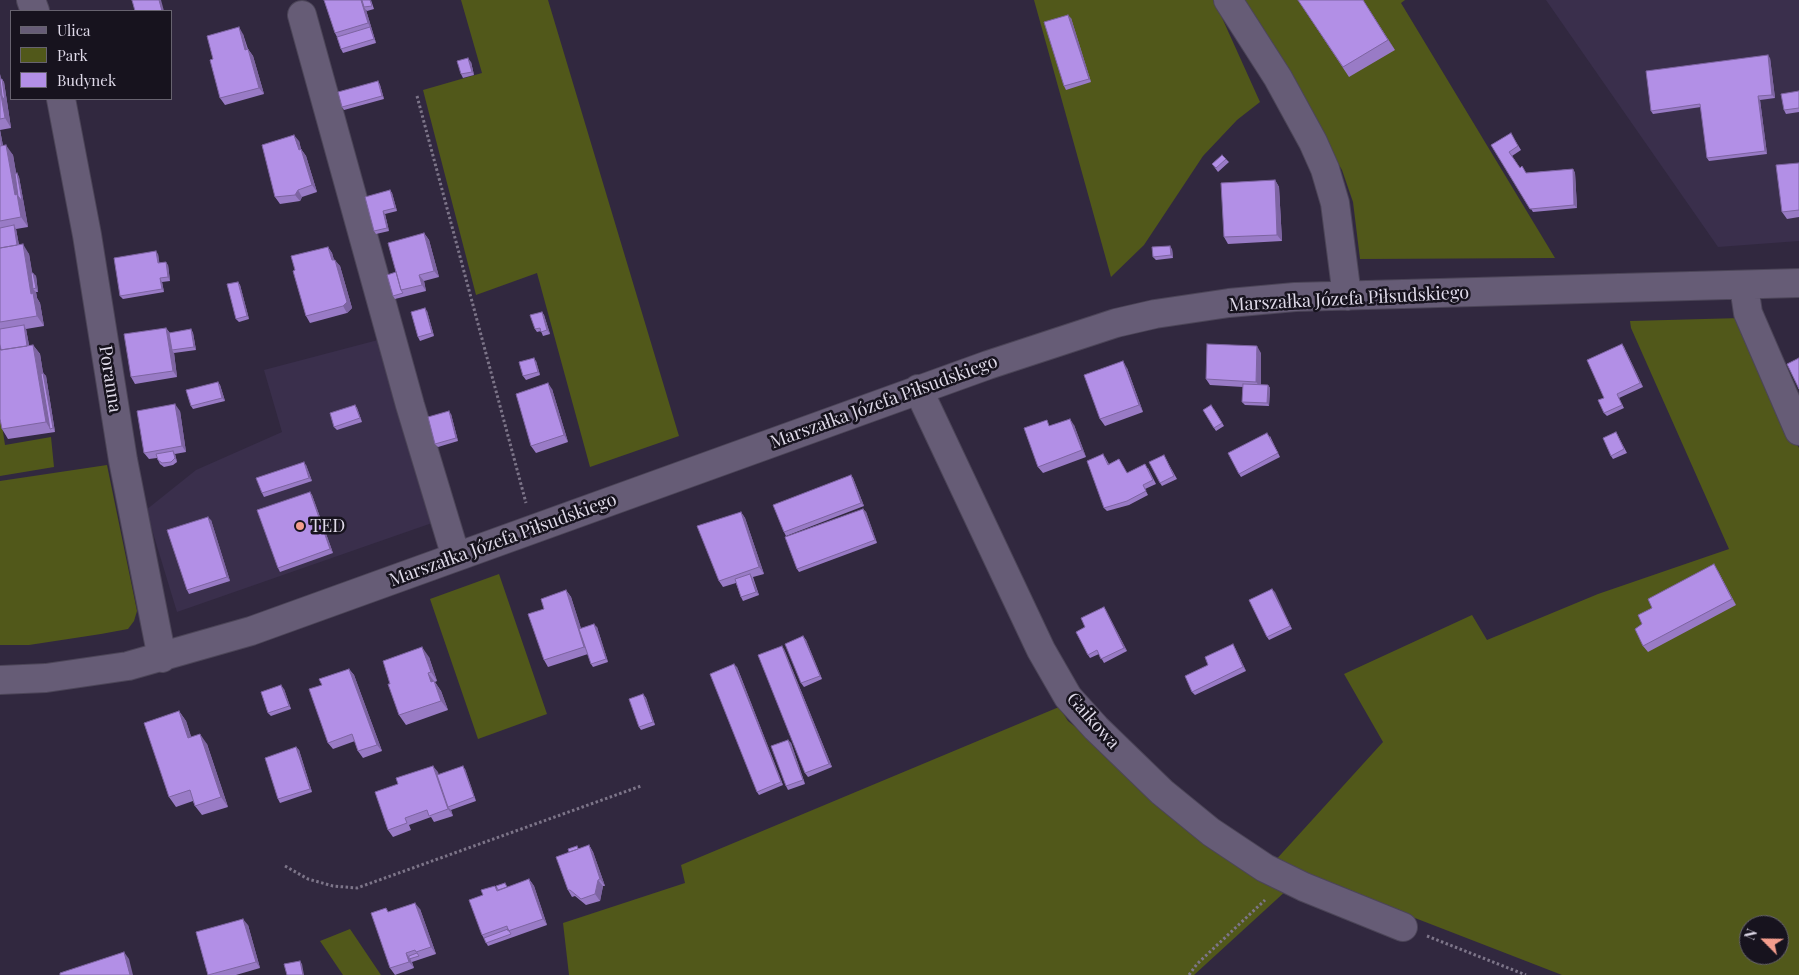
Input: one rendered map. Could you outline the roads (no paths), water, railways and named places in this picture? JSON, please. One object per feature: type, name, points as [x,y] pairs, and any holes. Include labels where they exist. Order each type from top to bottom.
[{"type":"street","points":[[1228,0],[1278,78],[1313,142],[1325,169],[1335,203],[1347,296]]},
{"type":"street","points":[[302,15],[410,405],[456,557]]},
{"type":"street","name":"Poranna","points":[[61,100],[87,235],[123,460],[162,658]]},
{"type":"street","name":"Marszałka Józefa Piłsudskiego","points":[[0,680],[94,672],[162,658],[251,631],[918,389],[1068,338],[1146,316],[1295,297],[1799,284]]},
{"type":"street","points":[[1744,286],[1748,313],[1799,431]]},
{"type":"street","name":"Gaikowa","points":[[918,389],[1016,600],[1041,650],[1068,697],[1096,728],[1183,809],[1211,832],[1257,862],[1288,879],[1403,927]]},
{"type":"place","name":"TED","points":[[300,526]]}]
